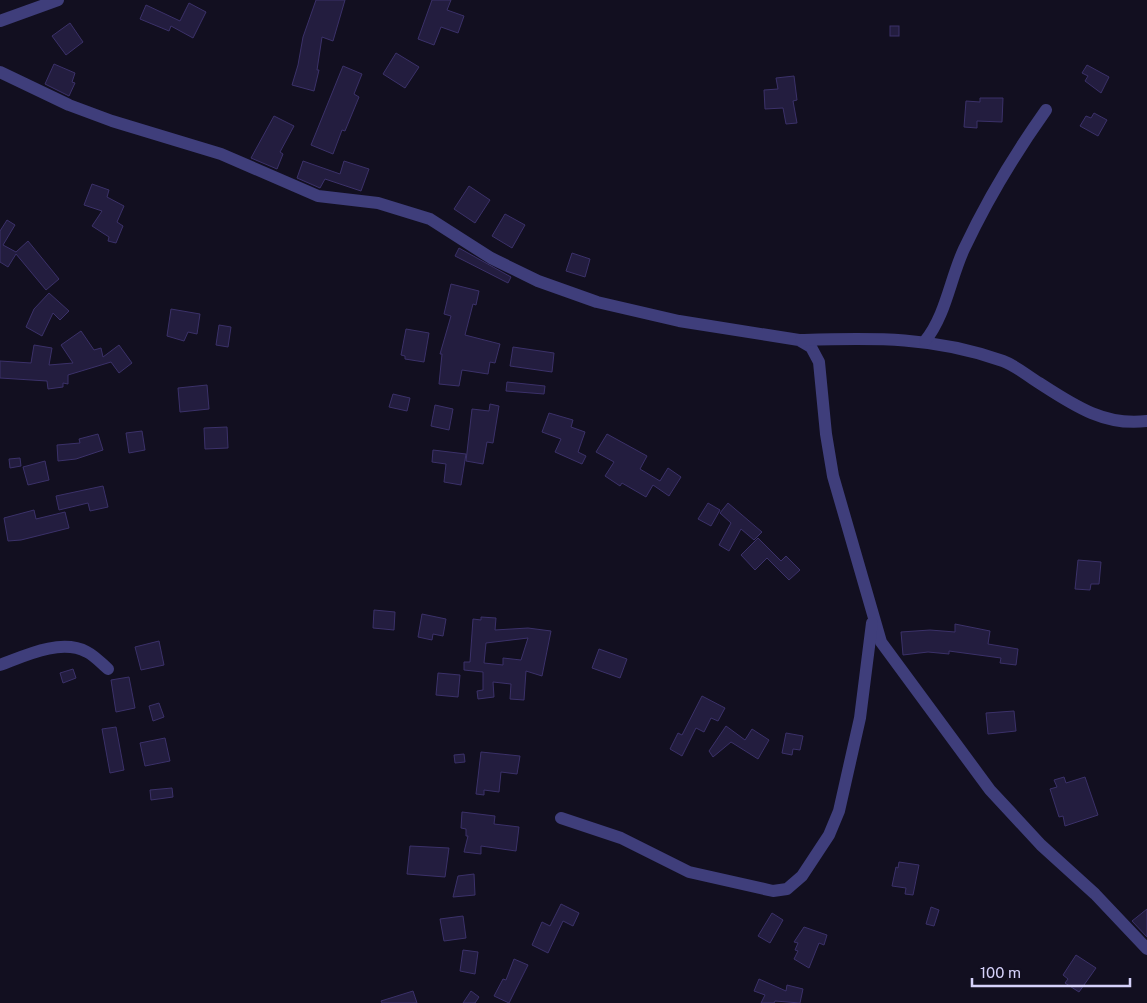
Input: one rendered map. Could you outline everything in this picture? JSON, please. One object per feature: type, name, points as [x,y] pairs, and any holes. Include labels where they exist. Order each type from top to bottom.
[{"type":"street","points":[[0,21],[58,0]]},
{"type":"street","points":[[0,72],[70,105],[138,129],[221,154],[318,196],[378,203],[430,219],[491,258],[538,281],[597,302],[679,321],[799,340],[887,338],[925,341],[1006,362],[1074,406],[1103,418],[1131,423],[1147,421]]},
{"type":"street","points":[[925,341],[935,328],[963,251],[992,190],[1046,110]]},
{"type":"street","points":[[799,340],[811,347],[819,362],[826,434],[833,476],[881,642],[990,790],[1041,845],[1095,894],[1147,949]]},
{"type":"street","points":[[562,818],[621,838],[689,872],[773,891],[787,888],[802,876],[829,835],[839,811],[860,718],[872,616]]},
{"type":"street","points":[[0,666],[28,654],[62,647],[86,651],[108,669]]},
{"type":"building","points":[[316,0],[345,0],[333,41],[322,37],[317,70],[319,70],[314,91],[292,85],[303,37]]},
{"type":"building","points":[[432,0],[451,0],[447,10],[464,16],[458,33],[441,27],[434,45],[418,39]]},
{"type":"building","points":[[189,3],[206,12],[193,38],[171,26],[169,31],[140,19],[146,5],[180,21]]},
{"type":"building","points":[[70,23],[83,42],[66,55],[52,36]]},
{"type":"building","points":[[890,26],[899,26],[899,36],[890,36]]},
{"type":"building","points":[[396,53],[419,67],[405,88],[383,74]]},
{"type":"building","points":[[54,64],[75,73],[72,82],[75,83],[69,96],[45,84]]},
{"type":"building","points":[[1087,65],[1109,77],[1101,93],[1085,81],[1088,76],[1082,73]]},
{"type":"building","points":[[343,66],[362,74],[354,94],[359,97],[345,131],[342,130],[333,154],[311,145]]},
{"type":"building","points":[[794,76],[797,100],[793,101],[797,123],[786,124],[783,108],[765,109],[764,90],[778,89],[776,78]]},
{"type":"building","points":[[980,98],[1003,98],[1002,122],[977,121],[977,128],[964,127],[966,101],[980,102]]},
{"type":"building","points":[[1094,113],[1107,120],[1098,136],[1080,126],[1086,116],[1091,118]]},
{"type":"building","points":[[274,116],[294,126],[280,152],[283,154],[277,169],[251,158]]},
{"type":"building","points":[[303,161],[340,174],[344,161],[369,169],[361,191],[325,179],[320,188],[297,178]]},
{"type":"building","points":[[92,184],[109,190],[107,197],[124,206],[117,222],[123,226],[116,243],[108,241],[109,237],[92,226],[102,211],[84,205]]},
{"type":"building","points":[[469,186],[490,200],[475,223],[454,209]]},
{"type":"building","points":[[505,214],[525,225],[512,248],[492,236]]},
{"type":"building","points":[[7,220],[15,225],[3,245],[16,252],[28,241],[59,279],[46,290],[16,254],[8,267],[0,262],[0,231]]},
{"type":"building","points":[[459,248],[511,277],[508,283],[455,256]]},
{"type":"building","points":[[572,253],[590,259],[585,277],[566,271]]},
{"type":"building","points":[[451,284],[479,291],[476,305],[473,304],[465,335],[500,344],[495,363],[490,362],[488,374],[462,370],[459,386],[439,384],[442,354],[440,354],[451,316],[444,314]]},
{"type":"building","points":[[49,293],[69,311],[60,320],[53,313],[42,336],[26,327],[34,309]]},
{"type":"building","points":[[171,309],[200,314],[197,334],[188,332],[184,341],[167,336]]},
{"type":"building","points":[[219,325],[231,327],[228,347],[216,345]]},
{"type":"building","points":[[406,329],[429,333],[424,362],[405,359],[405,356],[401,355]]},
{"type":"building","points":[[81,331],[94,350],[101,348],[103,357],[119,345],[132,363],[119,373],[111,362],[68,375],[68,384],[63,383],[63,387],[48,389],[47,381],[0,378],[0,361],[31,363],[34,345],[52,348],[49,365],[73,363],[61,345]]},
{"type":"building","points":[[513,347],[554,353],[552,372],[510,366]]},
{"type":"building","points":[[507,382],[545,386],[544,394],[506,391]]},
{"type":"building","points":[[207,385],[209,409],[180,412],[178,388]]},
{"type":"building","points":[[393,394],[410,398],[407,411],[389,407]]},
{"type":"building","points":[[490,404],[499,406],[493,443],[487,442],[483,464],[466,461],[472,409],[489,411]]},
{"type":"building","points":[[435,405],[453,409],[449,430],[431,426]]},
{"type":"building","points":[[549,413],[573,420],[571,427],[585,432],[578,452],[586,456],[582,464],[555,452],[561,439],[542,432]]},
{"type":"building","points":[[227,427],[228,448],[205,449],[204,428]]},
{"type":"building","points":[[142,431],[145,450],[129,453],[126,433]]},
{"type":"building","points":[[98,434],[103,450],[76,459],[58,461],[57,445],[80,443],[79,439]]},
{"type":"building","points":[[607,434],[647,456],[640,469],[660,481],[668,468],[681,477],[669,496],[653,485],[646,497],[622,483],[620,486],[605,476],[614,462],[596,452]]},
{"type":"building","points":[[433,450],[466,454],[461,485],[444,482],[446,464],[432,462]]},
{"type":"building","points":[[20,458],[21,466],[10,468],[9,459]]},
{"type":"building","points":[[45,461],[49,480],[28,485],[23,467]]},
{"type":"building","points":[[103,486],[108,507],[90,511],[88,503],[59,510],[56,496]]},
{"type":"building","points":[[708,503],[720,510],[711,526],[698,519]]},
{"type":"building","points":[[728,503],[762,532],[754,540],[741,529],[729,551],[719,545],[731,523],[720,513]]},
{"type":"building","points":[[34,510],[36,519],[65,512],[69,528],[21,540],[8,541],[4,518]]},
{"type":"building","points":[[758,538],[781,561],[786,556],[800,570],[789,580],[767,558],[755,570],[741,555]]},
{"type":"building","points":[[1078,560],[1101,562],[1099,584],[1091,584],[1090,590],[1075,589]]},
{"type":"building","points":[[374,610],[395,612],[394,630],[373,628]]},
{"type":"building","points":[[422,614],[446,619],[443,636],[433,634],[432,640],[418,637]]},
{"type":"building","points":[[481,617],[496,618],[495,630],[528,628],[551,631],[542,676],[526,671],[524,700],[510,699],[511,684],[493,682],[494,697],[478,699],[477,691],[483,690],[483,672],[464,670],[464,662],[470,662],[473,619],[481,620]],"holes":[[[528,638],[521,660],[503,658],[503,665],[484,663],[486,643]]]},
{"type":"building","points":[[955,624],[990,631],[988,644],[1018,649],[1016,665],[1000,663],[1001,658],[949,651],[949,654],[928,652],[903,655],[901,632],[930,630],[955,632]]},
{"type":"building","points":[[159,641],[164,665],[141,670],[135,647]]},
{"type":"building","points":[[599,649],[627,659],[620,678],[592,668]]},
{"type":"building","points":[[73,669],[76,678],[63,683],[60,673]]},
{"type":"building","points":[[438,673],[460,675],[458,697],[436,695]]},
{"type":"building","points":[[129,677],[135,708],[116,712],[111,680]]},
{"type":"building","points":[[702,696],[725,708],[718,721],[711,718],[704,732],[696,728],[682,756],[670,749],[678,733],[682,735]]},
{"type":"building","points":[[159,703],[164,717],[153,721],[149,706]]},
{"type":"building","points":[[1014,711],[1016,731],[988,734],[986,713]]},
{"type":"building","points":[[726,726],[745,740],[752,729],[769,740],[758,759],[731,742],[713,757],[709,751]]},
{"type":"building","points":[[116,727],[124,770],[110,773],[102,729]]},
{"type":"building","points":[[786,733],[803,736],[800,750],[793,749],[792,755],[782,753]]},
{"type":"building","points":[[165,738],[170,761],[145,766],[140,743]]},
{"type":"building","points":[[481,752],[520,756],[517,774],[501,772],[499,792],[484,790],[484,795],[476,794]]},
{"type":"building","points":[[464,754],[465,762],[455,763],[454,755]]},
{"type":"building","points":[[1064,777],[1066,783],[1085,777],[1098,815],[1065,826],[1063,816],[1059,817],[1050,789],[1057,787],[1054,780]]},
{"type":"building","points":[[172,788],[173,797],[151,800],[150,790]]},
{"type":"building","points":[[462,812],[495,816],[494,824],[519,827],[516,851],[481,846],[481,854],[464,852],[468,836],[466,836],[466,829],[461,828]]},
{"type":"building","points":[[410,846],[449,848],[445,877],[407,874]]},
{"type":"building","points":[[899,862],[919,865],[913,895],[905,894],[906,888],[892,886]]},
{"type":"building","points":[[474,874],[475,895],[453,897],[458,876]]},
{"type":"building","points":[[561,904],[579,913],[573,926],[563,921],[548,953],[532,945],[542,922],[550,926]]},
{"type":"building","points":[[931,907],[939,910],[934,926],[926,924]]},
{"type":"building","points":[[1147,909],[1147,937],[1132,921]]},
{"type":"building","points":[[772,913],[783,920],[770,943],[758,936]]},
{"type":"building","points":[[463,916],[466,938],[444,941],[440,919]]},
{"type":"building","points":[[804,927],[827,935],[824,945],[819,943],[809,968],[794,959],[798,951],[795,950],[798,943],[794,942]]},
{"type":"building","points":[[463,950],[478,952],[475,974],[460,971]]},
{"type":"building","points":[[1076,955],[1096,968],[1079,992],[1065,983],[1068,979],[1063,975]]},
{"type":"building","points":[[514,959],[528,965],[509,1003],[494,996],[503,979],[506,980]]},
{"type":"building","points":[[759,979],[786,991],[787,985],[803,989],[800,1003],[775,1001],[774,1003],[761,1003],[765,995],[754,991]]},
{"type":"building","points":[[413,991],[417,1003],[382,1003],[381,1001]]},
{"type":"building","points":[[471,991],[479,997],[475,1003],[463,1003]]}]
